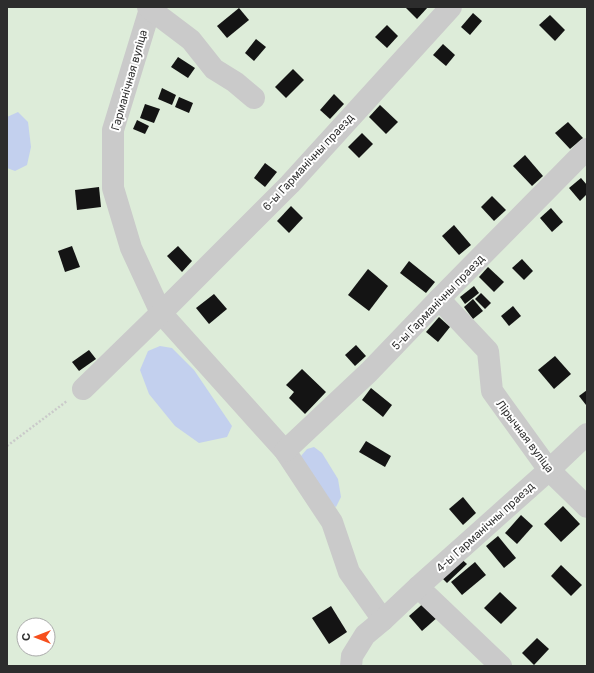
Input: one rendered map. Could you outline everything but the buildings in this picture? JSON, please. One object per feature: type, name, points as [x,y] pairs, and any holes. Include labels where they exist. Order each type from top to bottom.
[{"type":"lane","name":"6-ы Гарманічны праезд","points":[[83,389],[290,184],[451,7]]},
{"type":"lane","name":"Гарманічная вуліца","points":[[150,8],[113,130],[113,188],[130,248],[161,313],[285,451],[332,522],[349,572],[383,620]]},
{"type":"lane","points":[[150,8],[192,40],[214,69],[235,82],[254,98]]},
{"type":"lane","name":"5-ы Гарманічны праезд","points":[[285,451],[369,372],[587,149]]},
{"type":"lane","name":"Лірычная вуліца","points":[[439,299],[488,350],[492,391],[549,470],[587,507]]},
{"type":"lane","name":"4-ы Гарманічны праезд","points":[[351,666],[352,656],[365,635],[587,434]]},
{"type":"lane","points":[[418,587],[501,666]]},
{"type":"path","points":[[7,446],[83,389]]},
{"type":"green space","points":[[7,7],[587,7],[587,666],[7,666]]},
{"type":"water","points":[[18,112],[28,122],[31,147],[27,165],[15,171],[7,168],[7,117]]},
{"type":"water","points":[[160,346],[172,348],[194,370],[232,426],[227,437],[199,443],[175,426],[149,394],[140,370],[148,351]]},
{"type":"water","points":[[314,447],[322,453],[338,479],[341,497],[336,507],[325,500],[301,463],[301,456],[307,449]]}]
